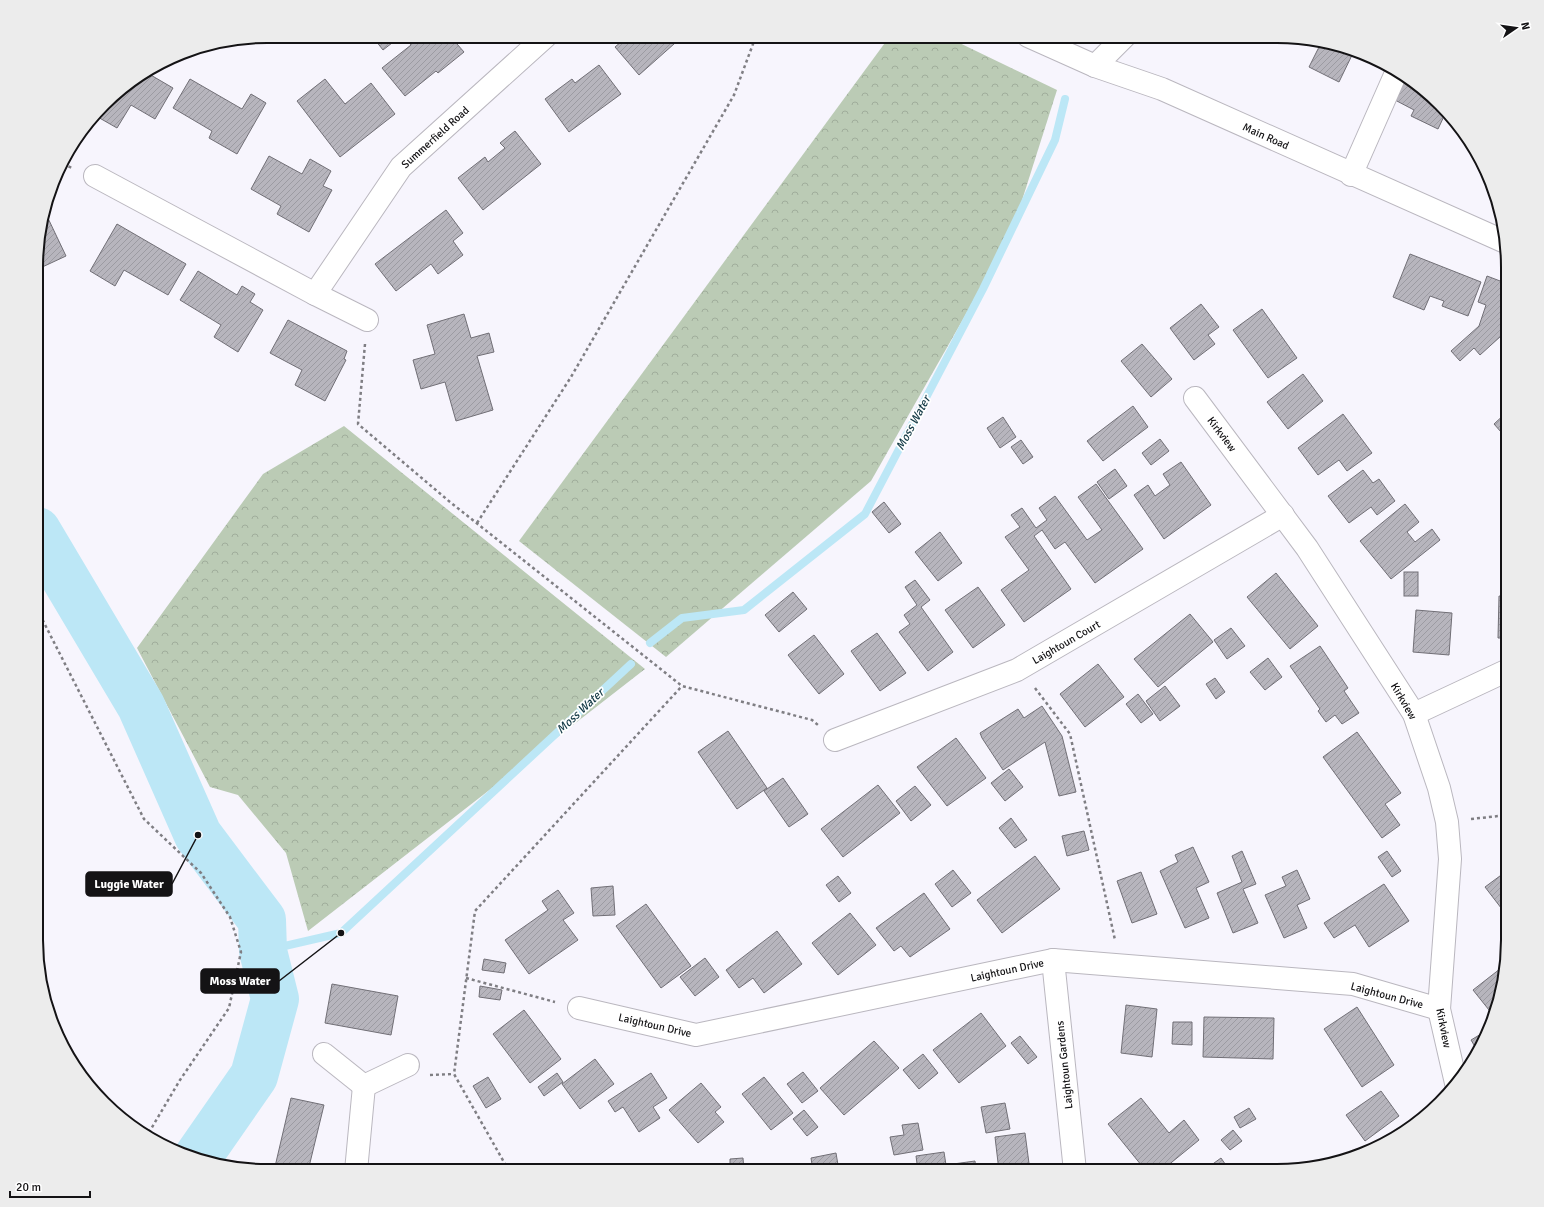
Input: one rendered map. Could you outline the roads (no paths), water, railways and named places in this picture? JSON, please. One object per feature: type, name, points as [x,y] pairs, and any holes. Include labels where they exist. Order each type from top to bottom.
[{"type":"street","name":"Summerfield Road","points":[[315,294],[401,166],[538,43]]},
{"type":"street","name":"Main Road","points":[[1044,43],[1095,66],[1162,89],[1351,175],[1499,239]]},
{"type":"street","points":[[1095,66],[1118,43]]},
{"type":"street","points":[[1351,175],[1394,77]]},
{"type":"street","points":[[96,176],[315,294],[367,320]]},
{"type":"street","name":"Kirkview","points":[[1196,398],[1308,548],[1414,714],[1440,788],[1447,822],[1450,859],[1439,1009],[1455,1077]]},
{"type":"street","name":"Laightoun Court","points":[[835,740],[1020,669],[1283,516]]},
{"type":"street","points":[[1414,714],[1501,673]]},
{"type":"street","name":"Laightoun Drive","points":[[579,1008],[696,1035],[1053,960],[1121,964],[1353,984],[1439,1009]]},
{"type":"street","name":"Laightoun Gardens","points":[[1053,960],[1074,1164]]},
{"type":"street","points":[[324,1054],[364,1086]]},
{"type":"street","points":[[364,1086],[408,1064]]},
{"type":"street","points":[[357,1164],[364,1086]]},
{"type":"waterway","name":"Moss Water","points":[[650,643],[682,618],[744,610],[865,514],[983,289],[1055,140],[1065,99]]},
{"type":"waterway","points":[[43,541],[141,706],[198,835],[262,920],[263,951],[275,999],[254,1076],[200,1153]]},
{"type":"waterway","name":"Moss Water","points":[[263,951],[341,933],[631,664]]},
{"type":"place","name":"Luggie Water","points":[[198,835]]},
{"type":"place","name":"Moss Water","points":[[341,933]]}]
